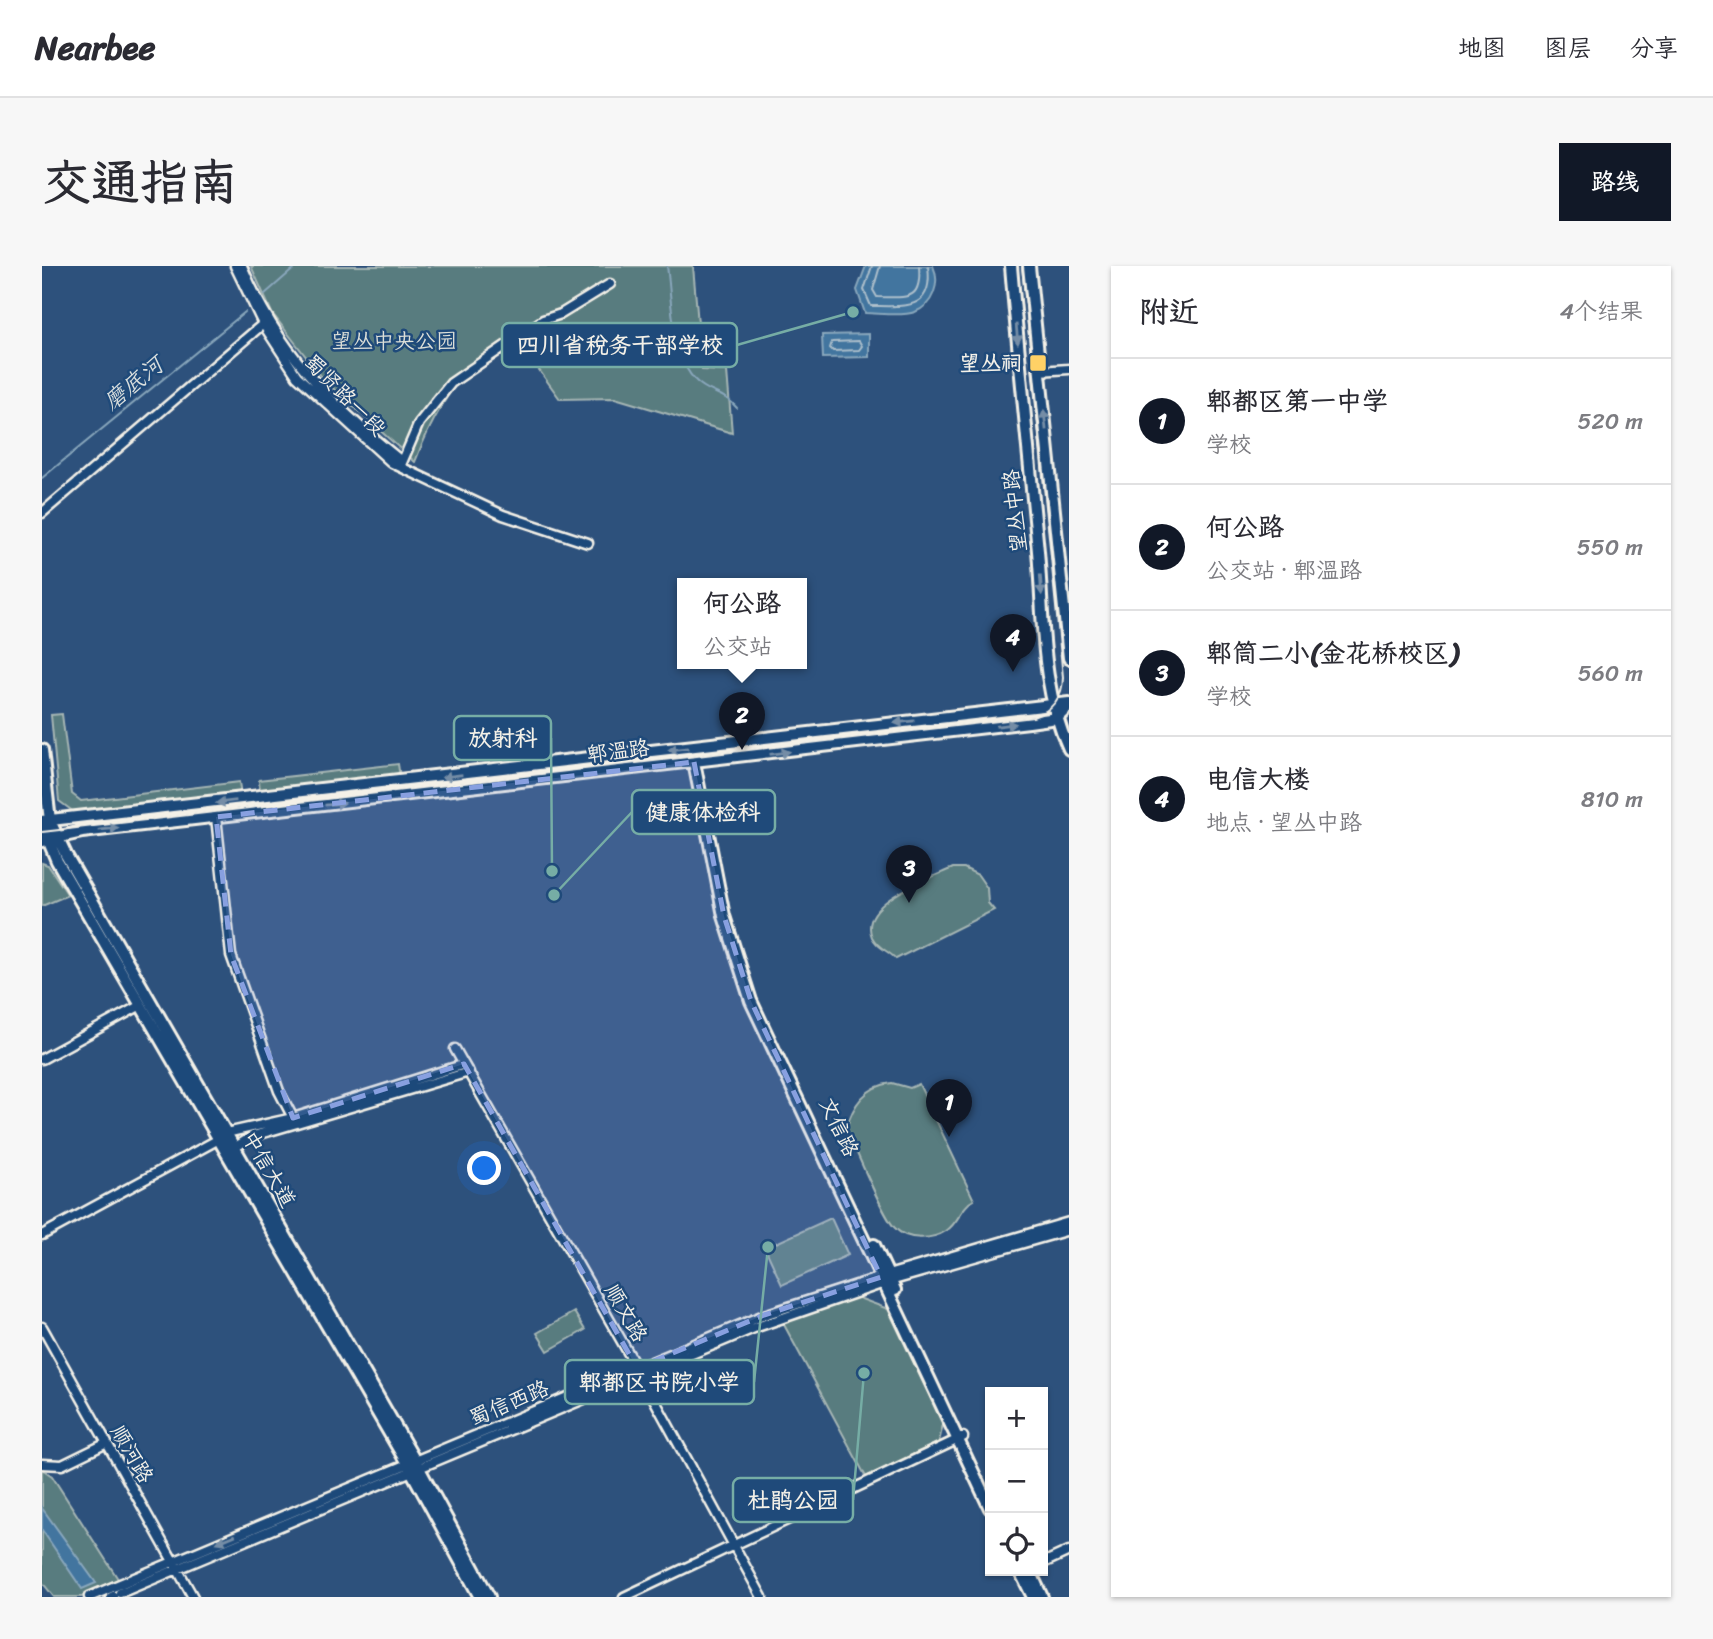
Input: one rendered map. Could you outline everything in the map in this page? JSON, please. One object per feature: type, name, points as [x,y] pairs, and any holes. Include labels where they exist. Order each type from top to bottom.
[{"type":"main road","name":"望丛中路","points":[[1011,266],[1042,593],[1046,679],[1069,749]]},
{"type":"main road","name":"望丛中路","points":[[1029,266],[1069,658]]},
{"type":"main road","name":"郫温路","points":[[45,822],[1069,704]]},
{"type":"main road","name":"郫温路","points":[[49,839],[1057,718],[1069,704]]},
{"type":"main road","name":"中信大道","points":[[42,750],[45,822],[57,861],[141,1005],[222,1136],[234,1148],[413,1466],[480,1597]]},
{"type":"main road","points":[[696,762],[723,916],[751,1001],[886,1279],[985,1496]]},
{"type":"main road","name":"中信大道","points":[[49,839],[489,1597]]},
{"type":"main road","points":[[960,1439],[985,1483]]},
{"type":"main road","points":[[1022,1576],[1033,1597]]},
{"type":"main road","points":[[1032,1576],[1042,1597]]},
{"type":"street","name":"蜀贤路一段","points":[[235,266],[263,324],[297,376],[392,463],[503,515],[587,543]]},
{"type":"street","name":"蜀贤路一段","points":[[242,266],[266,318],[294,360],[354,423],[399,459],[401,465]]},
{"type":"street","points":[[401,465],[419,423],[451,383],[543,320],[561,314],[610,284]]},
{"type":"street","points":[[42,513],[263,324]]},
{"type":"street","points":[[1039,370],[1069,369]]},
{"type":"street","points":[[216,817],[231,955],[279,1091],[293,1118]]},
{"type":"street","points":[[42,1059],[141,1005]]},
{"type":"street","name":"顺文路","points":[[455,1049],[639,1371],[762,1597]]},
{"type":"street","points":[[42,1235],[222,1136],[293,1118],[462,1065]]},
{"type":"street","points":[[234,1148],[253,1136],[469,1072]]},
{"type":"street","name":"蜀信西路","points":[[115,1595],[764,1315],[1069,1222]]},
{"type":"street","name":"蜀信西路","points":[[886,1279],[1069,1230]]},
{"type":"street","name":"顺河路","points":[[42,1327],[105,1444],[194,1597]]},
{"type":"street","points":[[624,1597],[960,1439]]},
{"type":"street","points":[[42,1464],[62,1465],[105,1444]]},
{"type":"street","name":"蜀信西路","points":[[89,1597],[174,1560],[413,1466]]},
{"type":"street","points":[[1048,1561],[1069,1551]]},
{"type":"highlighted area","points":[[694,762],[724,916],[751,1001],[881,1277],[764,1315],[637,1368],[464,1064],[293,1118],[231,955],[216,817]]},
{"type":"green space","name":"望丛中央公园","points":[[251,266],[693,266],[702,370],[727,371],[732,433],[615,398],[560,399],[516,338],[483,357],[461,377],[434,420],[415,462],[325,381],[272,313]]},
{"type":"green space","points":[[62,714],[72,794],[81,801],[239,782],[241,795],[78,815],[59,801],[51,715]]},
{"type":"green space","points":[[398,764],[400,777],[260,793],[259,780]]},
{"type":"green space","points":[[42,863],[48,865],[68,895],[42,906]]},
{"type":"green space","points":[[953,868],[964,868],[978,875],[987,888],[988,903],[994,910],[896,959],[877,944],[872,937],[870,924],[875,913],[885,903],[913,885]]},
{"type":"green space","points":[[892,1083],[910,1088],[919,1084],[974,1200],[966,1206],[950,1228],[934,1236],[913,1237],[895,1228],[877,1197],[846,1129],[852,1112],[867,1093]]},
{"type":"green space","points":[[831,1218],[848,1255],[782,1285],[765,1248]]},
{"type":"green space","points":[[856,1297],[888,1309],[943,1424],[939,1442],[866,1477],[782,1321]]},
{"type":"green space","points":[[574,1312],[585,1330],[548,1351],[537,1333]]},
{"type":"green space","points":[[42,1469],[52,1476],[120,1582],[81,1597],[54,1597],[42,1582]]},
{"type":"water","points":[[866,266],[933,266],[936,279],[934,293],[927,304],[915,312],[897,315],[865,313],[857,290]]},
{"type":"water","points":[[869,334],[869,357],[823,358],[822,335]]},
{"type":"water","points":[[42,1508],[96,1583],[82,1589],[42,1530]]},
{"type":"waterway","name":"磨底河","points":[[265,294],[297,266]]},
{"type":"waterway","name":"磨底河","points":[[667,266],[675,330],[684,363],[701,385],[728,399],[737,408]]},
{"type":"waterway","name":"磨底河","points":[[42,478],[245,312]]},
{"type":"tram line","points":[[42,832],[1033,717],[1046,711],[1059,697],[1063,677],[1022,266]]},
{"type":"place","name":"四川省税务干部学校","points":[[853,312]]},
{"type":"place","name":"望丛祠","points":[[1038,363]]},
{"type":"place","name":"电信大楼","points":[[1013,672]]},
{"type":"place","name":"何公路","points":[[742,750]]},
{"type":"place","name":"放射科","points":[[552,871]]},
{"type":"place","name":"健康体检科","points":[[554,895]]},
{"type":"place","name":"郫筒二小(金花桥校区)","points":[[909,903]]},
{"type":"place","name":"郫都区第一中学","points":[[949,1137]]},
{"type":"place","name":"郫都区书院小学","points":[[768,1247]]},
{"type":"place","name":"杜鹃公园","points":[[864,1373]]}]
